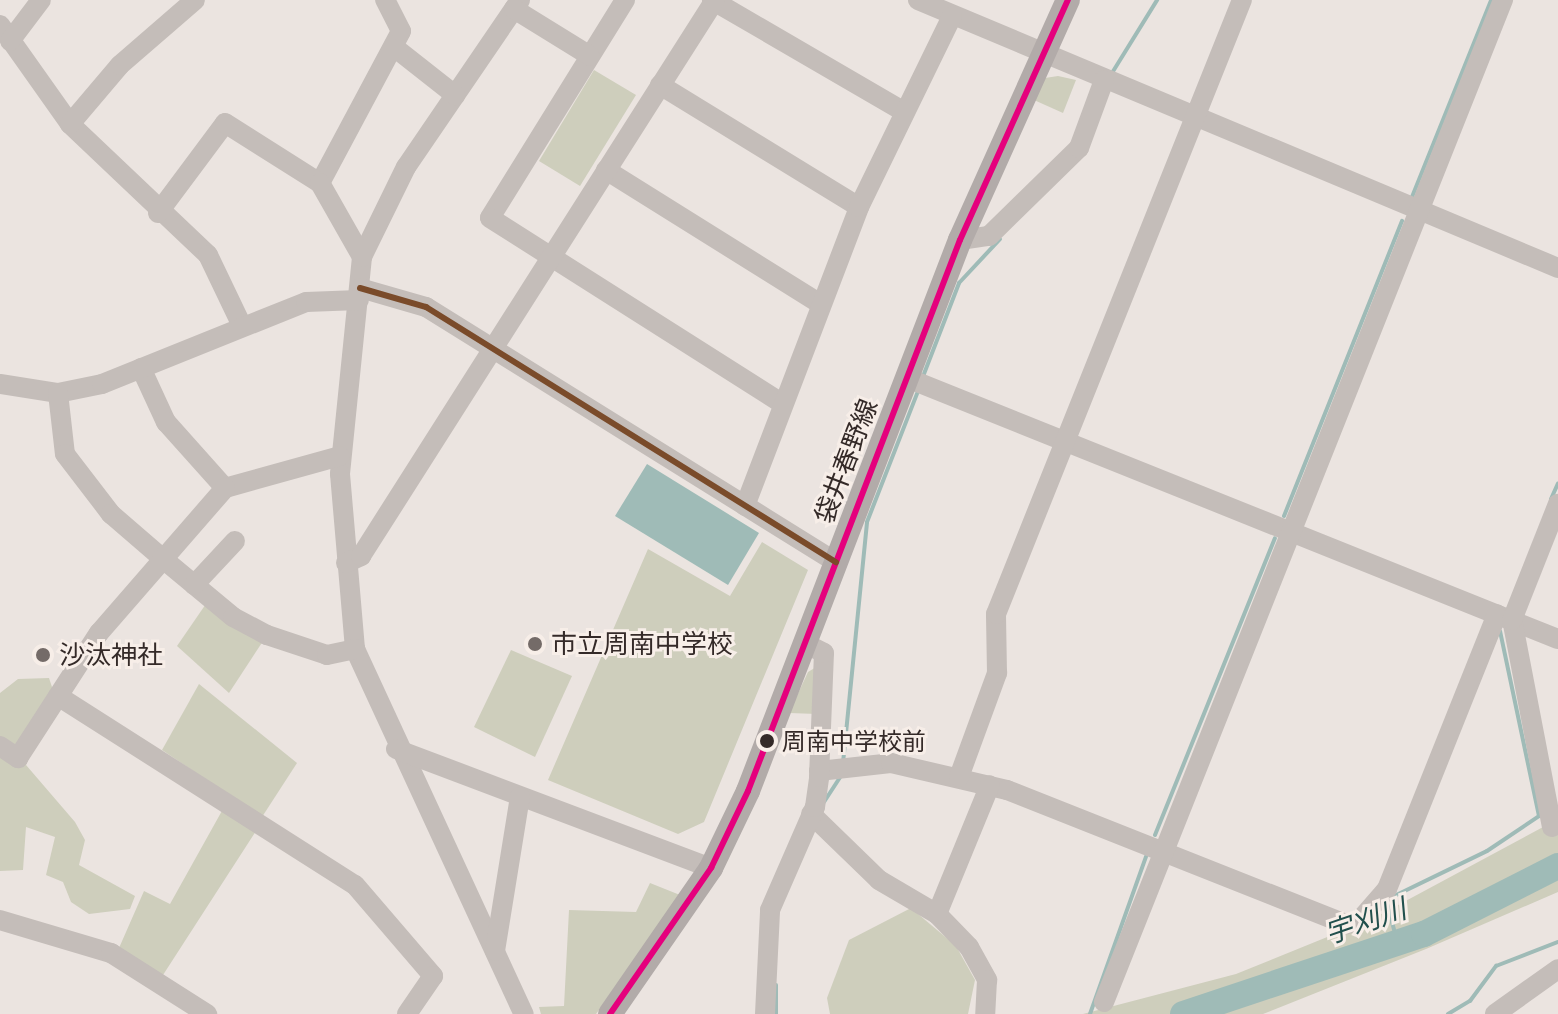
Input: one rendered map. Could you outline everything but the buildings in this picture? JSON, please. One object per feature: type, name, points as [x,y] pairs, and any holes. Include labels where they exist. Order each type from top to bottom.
[{"type":"main road","name":"袋井春野線","points":[[610,1014],[711,868],[806,644],[960,240],[1068,0]]},
{"type":"street","points":[[41,0],[5,33],[70,124],[158,213],[208,255],[242,326]]},
{"type":"street","points":[[70,124],[120,65],[195,0]]},
{"type":"street","points":[[320,183],[401,31],[385,0]]},
{"type":"street","points":[[625,0],[490,218],[783,404]]},
{"type":"street","points":[[346,563],[361,556],[714,0],[903,111]]},
{"type":"street","points":[[918,0],[1194,120],[1558,268]]},
{"type":"street","points":[[959,777],[997,673],[996,614],[1242,0]]},
{"type":"street","points":[[1104,1002],[1503,0]]},
{"type":"street","points":[[524,1014],[396,749],[355,649],[340,456],[362,257],[406,167],[517,4],[590,56]]},
{"type":"street","points":[[745,506],[819,303],[859,207],[903,111],[952,16]]},
{"type":"street","points":[[394,47],[455,95]]},
{"type":"street","points":[[960,240],[989,236],[1079,148],[1109,82]]},
{"type":"street","points":[[660,85],[859,207]]},
{"type":"street","points":[[158,213],[225,123],[320,183],[362,257]]},
{"type":"street","points":[[606,170],[819,303]]},
{"type":"street","points":[[0,384],[58,393],[141,368],[306,302],[360,294],[426,307],[495,347],[836,562]]},
{"type":"street","points":[[141,368],[166,422],[225,488]]},
{"type":"street","points":[[907,378],[1558,639]]},
{"type":"street","points":[[58,393],[65,454],[111,514],[162,558],[233,617],[282,641],[327,655],[355,649]]},
{"type":"street","points":[[0,746],[18,758],[58,696],[162,558],[225,488],[340,456]]},
{"type":"street","points":[[819,771],[891,763],[990,785],[1346,924],[1360,920],[1395,872],[1504,617],[1558,504]]},
{"type":"street","points":[[194,585],[235,541]]},
{"type":"street","points":[[1504,617],[1552,827]]},
{"type":"street","points":[[765,1014],[770,910],[811,814],[819,771],[824,653],[806,644]]},
{"type":"street","points":[[58,696],[355,885],[433,976],[407,1014]]},
{"type":"street","points":[[396,749],[711,868]]},
{"type":"street","points":[[937,914],[990,785]]},
{"type":"street","points":[[495,951],[520,797]]},
{"type":"street","points":[[811,814],[879,880],[937,914],[987,980],[985,1014]]},
{"type":"street","points":[[0,920],[111,953],[207,1014]]},
{"type":"street","points":[[1495,1014],[1558,969]]},
{"type":"green space","points":[[594,70],[636,95],[580,186],[539,161]]},
{"type":"green space","points":[[1058,76],[1076,80],[1063,113],[1034,100],[1045,78]]},
{"type":"green space","points":[[762,542],[808,570],[704,822],[678,834],[548,780],[648,549],[730,596]]},
{"type":"green space","points":[[210,598],[267,635],[229,693],[177,646]]},
{"type":"green space","points":[[511,650],[572,676],[535,757],[474,727]]},
{"type":"green space","points":[[818,666],[817,714],[789,713],[808,672]]},
{"type":"green space","points":[[49,678],[56,699],[26,765],[75,822],[85,840],[79,865],[135,896],[130,909],[89,914],[71,902],[63,882],[46,875],[55,837],[26,827],[23,870],[0,871],[0,693],[18,679]]},
{"type":"green space","points":[[199,684],[297,763],[262,817],[162,750]]},
{"type":"green space","points":[[223,809],[256,831],[163,975],[119,948],[144,891],[170,904]]},
{"type":"green space","points":[[1558,819],[1558,892],[1426,949],[1263,1014],[1083,1014],[1236,974],[1374,918]]},
{"type":"green space","points":[[650,883],[680,895],[596,1014],[541,1014],[539,1007],[564,1006],[569,910],[636,912]]},
{"type":"green space","points":[[911,908],[956,946],[975,980],[968,1014],[830,1014],[827,998],[849,940]]},
{"type":"water","points":[[647,464],[759,533],[728,585],[615,516]]},
{"type":"waterway","points":[[1112,73],[1157,0]]},
{"type":"waterway","points":[[1412,197],[1491,0]]},
{"type":"waterway","points":[[1284,516],[1402,221]]},
{"type":"waterway","points":[[922,379],[959,283],[1000,239]]},
{"type":"waterway","points":[[843,763],[867,522],[918,391]]},
{"type":"waterway","points":[[1551,499],[1558,483]]},
{"type":"waterway","points":[[1155,835],[1275,538]]},
{"type":"waterway","points":[[1398,944],[1386,900],[1487,851],[1539,816],[1500,631]]},
{"type":"waterway","points":[[824,802],[841,776]]},
{"type":"waterway","points":[[1090,1014],[1146,857]]},
{"type":"waterway","name":"宇刈川","points":[[1183,1014],[1424,934],[1558,866]]},
{"type":"waterway","points":[[1448,1014],[1470,1001],[1496,966],[1558,942]]},
{"type":"waterway","points":[[776,985],[776,1014]]},
{"type":"transit line","points":[[610,1014],[711,868],[748,791],[960,240],[1068,0]]},
{"type":"transit line","points":[[360,288],[426,307],[836,562]]},
{"type":"place","name":"市立周南中学校","points":[[535,644]]},
{"type":"place","name":"沙汰神社","points":[[43,655]]},
{"type":"place","name":"周南中学校前","points":[[767,741]]}]
